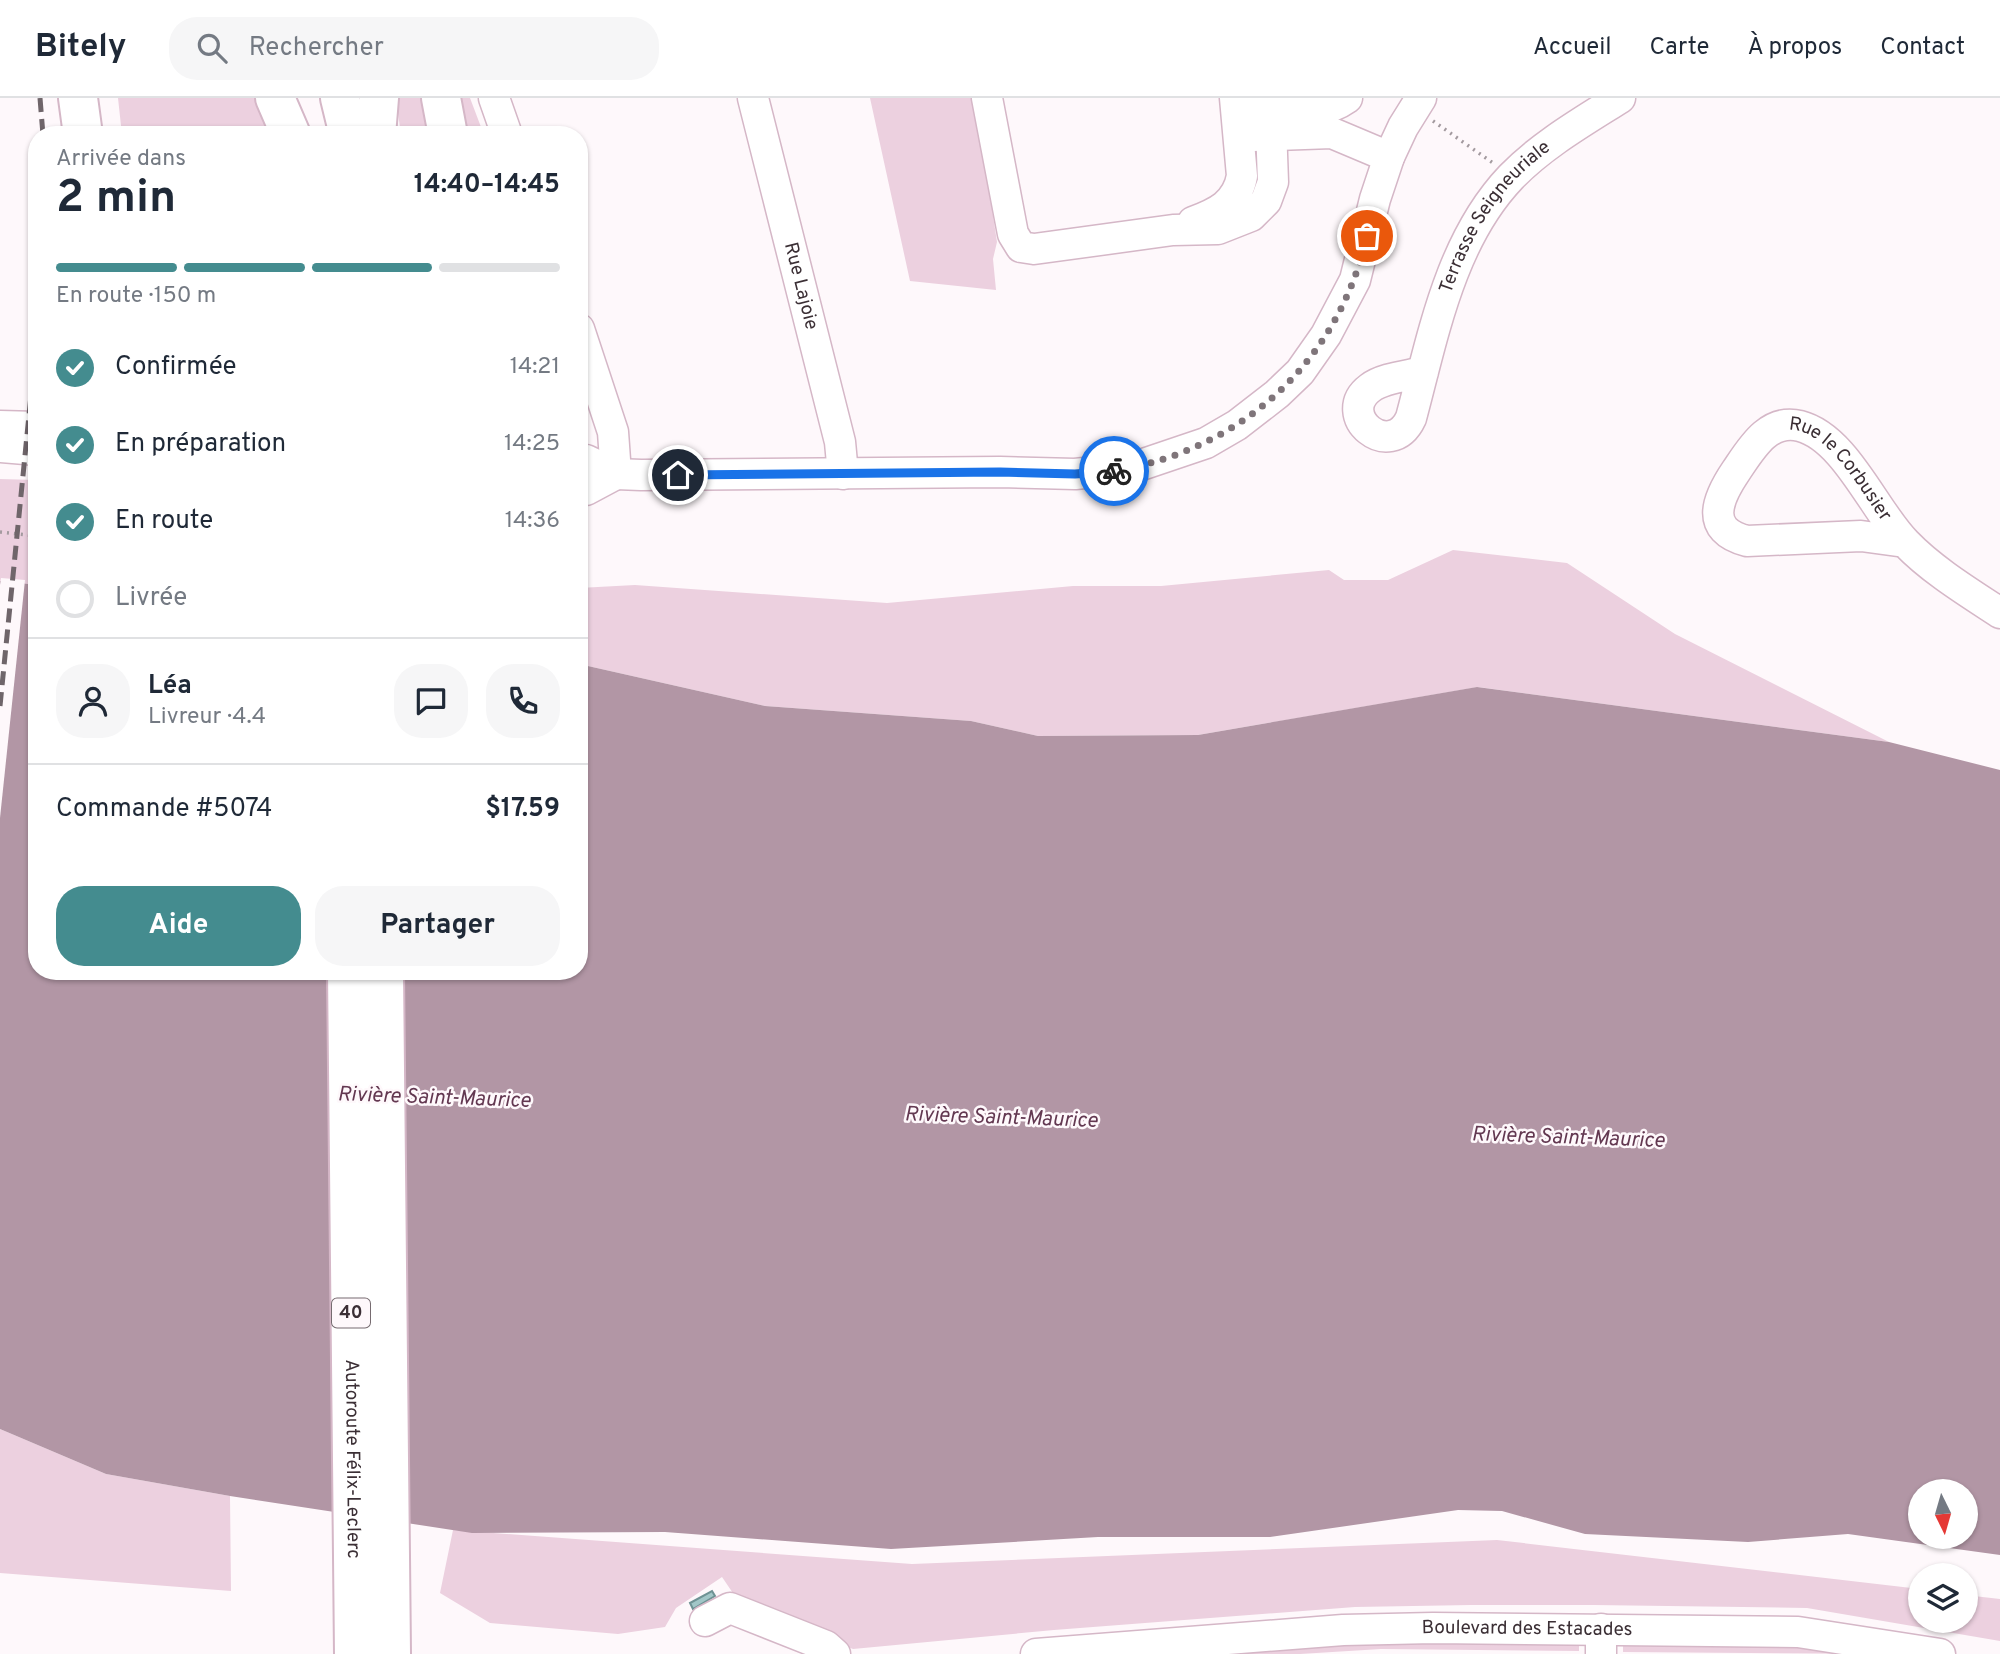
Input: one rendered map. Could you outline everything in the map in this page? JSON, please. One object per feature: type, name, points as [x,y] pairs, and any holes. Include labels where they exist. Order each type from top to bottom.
[{"type":"highway","points":[[78,98],[82,126]]},
{"type":"highway","points":[[104,98],[108,126]]},
{"type":"highway","points":[[275,98],[287,126]]},
{"type":"highway","points":[[297,98],[304,126]]},
{"type":"highway","points":[[340,98],[347,126]]},
{"type":"highway","points":[[377,126],[379,98]]},
{"type":"highway","points":[[441,98],[446,126]]},
{"type":"highway","name":"Autoroute Félix-Leclerc","points":[[347,980],[354,1654]]},
{"type":"highway","name":"Autoroute Félix-Leclerc","points":[[384,980],[391,1654]]},
{"type":"street","points":[[494,98],[504,126]]},
{"type":"street","name":"Rue Lajoie","points":[[752,98],[840,442],[843,474]]},
{"type":"street","points":[[987,98],[1011,228],[1021,247],[1046,248],[1173,230],[1218,229],[1241,208],[1266,201],[1273,182],[1271,115]]},
{"type":"street","points":[[1241,208],[1242,176],[1237,116],[1318,111],[1331,108],[1347,98]]},
{"type":"street","points":[[588,461],[616,474],[1075,474],[1145,465],[1177,454],[1222,434],[1264,405],[1310,359],[1326,335],[1355,279],[1375,199],[1389,157],[1422,98]]},
{"type":"street","name":"Terrasse Seigneuriale","points":[[1423,372],[1452,276],[1474,228],[1490,205],[1511,177],[1527,162],[1620,98]]},
{"type":"street","points":[[1271,115],[1332,133],[1389,157]]},
{"type":"street","points":[[588,353],[613,432],[616,474]]},
{"type":"street","points":[[588,373],[592,364]]},
{"type":"street","name":"Rue le Corbusier","points":[[1905,542],[1861,536],[1747,541],[1734,537],[1721,526],[1718,515],[1720,497],[1762,436],[1784,425],[1797,425],[1819,433],[1830,442],[1905,542],[2000,613]]},
{"type":"street","points":[[0,426],[28,428]]},
{"type":"street","points":[[0,447],[28,449]]},
{"type":"street","points":[[588,489],[616,474]]},
{"type":"street","points":[[718,1607],[825,1646],[835,1654]]},
{"type":"street","name":"Boulevard des Estacades","points":[[1036,1654],[1114,1651],[1343,1630],[1601,1642],[1798,1632],[1940,1654]]},
{"type":"path","points":[[1437,124],[1484,156]]},
{"type":"path","points":[[0,532],[28,535]]},
{"type":"shaded area","points":[[118,98],[260,98],[271,126],[121,126]]},
{"type":"shaded area","points":[[396,98],[431,98],[436,126],[400,126]]},
{"type":"shaded area","points":[[456,98],[470,98],[481,126],[461,126]]},
{"type":"shaded area","points":[[870,98],[975,98],[997,242],[993,259],[996,290],[910,281]]},
{"type":"shaded area","points":[[0,479],[28,480],[28,587],[0,585]]},
{"type":"shaded area","points":[[1453,550],[1567,563],[1675,634],[1889,742],[1478,687],[1198,735],[1038,736],[971,721],[765,706],[588,666],[588,588],[635,585],[887,603],[1073,586],[1161,586],[1329,570],[1344,580],[1388,580]]},
{"type":"shaded area","points":[[0,1429],[106,1474],[230,1496],[231,1591],[0,1573]]},
{"type":"shaded area","points":[[453,1530],[912,1564],[1497,1540],[1908,1588],[1908,1625],[1807,1608],[1593,1605],[1355,1607],[1054,1630],[853,1649],[741,1605],[722,1577],[676,1608],[665,1627],[618,1634],[490,1623],[440,1593]]},
{"type":"shaded area","points":[[1978,1596],[2000,1599],[2000,1641],[1953,1633],[1978,1633]]},
{"type":"shaded area","points":[[1356,1638],[1579,1639],[1579,1651],[1381,1649],[1300,1654],[1137,1654]]},
{"type":"shaded area","points":[[1623,1639],[1735,1640],[1889,1654],[1623,1652]]},
{"type":"water","name":"Rivière Saint-Maurice","points":[[0,581],[28,584],[28,980],[588,980],[588,666],[765,706],[971,721],[1038,736],[1198,735],[1477,687],[1889,742],[2000,770],[2000,1555],[1957,1549],[1978,1549],[1978,1479],[1908,1479],[1908,1542],[1848,1534],[1748,1542],[1585,1534],[1502,1511],[1458,1510],[1270,1537],[1098,1537],[891,1549],[665,1532],[472,1533],[106,1474],[0,1429]]},
{"type":"pier","points":[[1,578],[25,580],[0,818],[0,585]]},
{"type":"building","points":[[712,1591],[715,1596],[693,1609],[690,1603]]},
{"type":"railway","points":[[40,98],[42,126]]},
{"type":"railway","points":[[0,706],[28,425]]},
{"type":"way so far","points":[[1114,471],[1145,465],[1206,443],[1237,425],[1277,394],[1300,372],[1334,322],[1355,279],[1367,236]]},
{"type":"route","points":[[678,475],[1000,472],[1075,474],[1114,471]]}]
